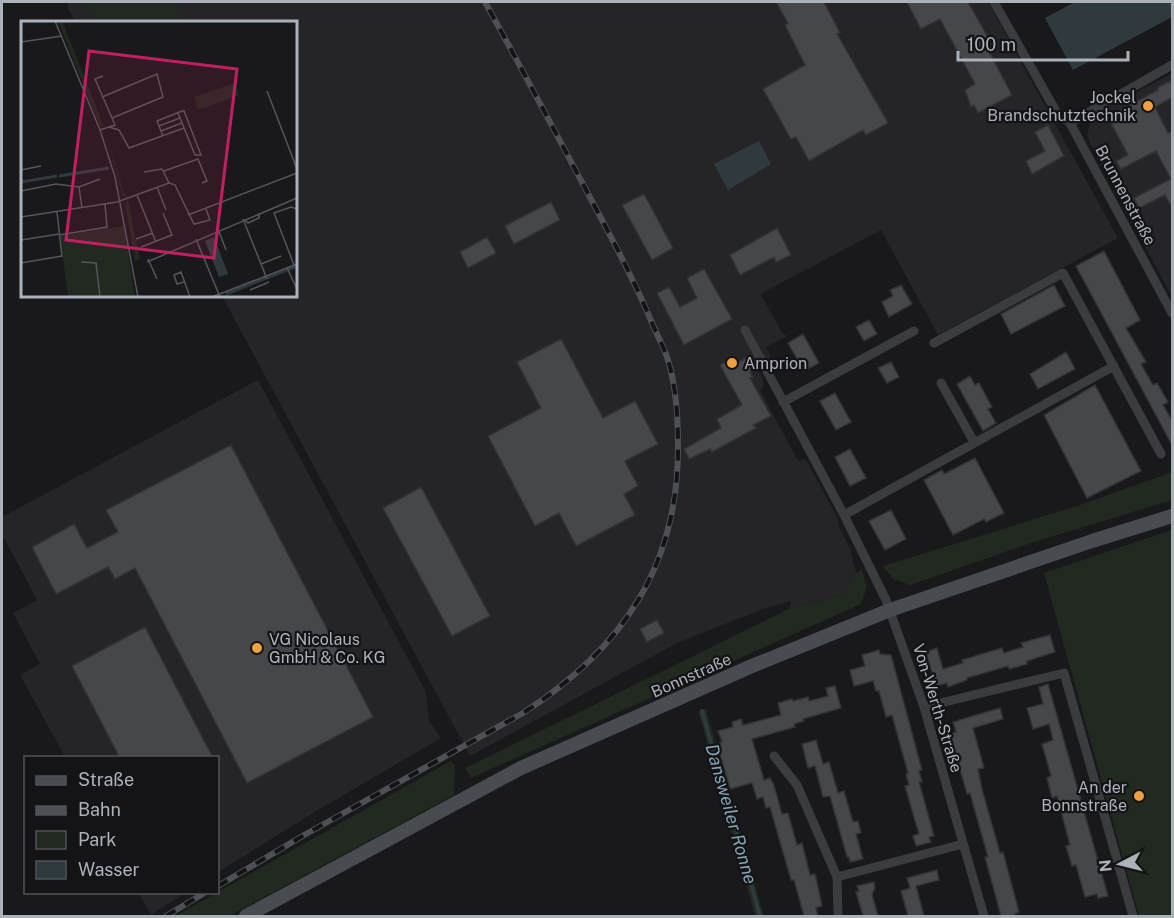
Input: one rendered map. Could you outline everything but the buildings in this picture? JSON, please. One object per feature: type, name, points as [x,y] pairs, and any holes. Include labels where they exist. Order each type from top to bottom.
[{"type":"main road","name":"Bonnstraße","points":[[246,916],[521,768],[752,666],[890,610],[1092,541],[1173,516]]},
{"type":"street","name":"Brunnenstraße","points":[[994,2],[1058,114],[1070,123],[1173,313]]},
{"type":"street","points":[[1070,123],[1173,64]]},
{"type":"street","points":[[934,343],[1063,273],[1161,454]]},
{"type":"street","name":"Von-Werth-Straße","points":[[745,330],[844,515],[890,610],[924,707],[984,916]]},
{"type":"street","points":[[783,402],[914,331]]},
{"type":"street","points":[[844,515],[1114,366]]},
{"type":"street","points":[[941,383],[974,442]]},
{"type":"street","points":[[924,707],[1064,673],[1133,916]]},
{"type":"street","points":[[774,756],[797,784],[837,877],[838,916]]},
{"type":"street","points":[[837,877],[963,844]]},
{"type":"shaded area","points":[[68,2],[988,2],[1118,238],[938,335],[881,230],[764,292],[761,295],[783,334],[787,336],[766,347],[773,361],[758,369],[763,380],[763,388],[760,390],[798,461],[804,459],[807,461],[838,519],[839,527],[850,548],[856,573],[840,595],[789,609],[791,601],[763,609],[677,643],[470,756],[223,297],[297,297],[297,21],[75,21],[68,9]]},
{"type":"shaded area","points":[[1172,73],[1172,297],[1087,135],[1091,120],[1099,112]]},
{"type":"shaded area","points":[[258,380],[426,692],[429,721],[441,738],[219,871],[219,756],[64,756],[20,675],[40,664],[13,613],[37,600],[2,534],[2,517]]},
{"type":"shaded area","points":[[140,894],[183,894],[151,915]]},
{"type":"green space","points":[[90,2],[173,2],[183,21],[94,21],[86,4]]},
{"type":"green space","points":[[1172,472],[1172,500],[1028,544],[910,585],[893,579],[883,566],[1077,506]]},
{"type":"green space","name":"An der Bonnstraße","points":[[1172,530],[1172,916],[1139,916],[1044,573]]},
{"type":"green space","points":[[862,570],[867,587],[861,604],[471,778],[465,768],[789,609],[840,595],[856,573]]},
{"type":"green space","points":[[706,709],[764,916],[755,916],[698,712]]},
{"type":"green space","points":[[451,761],[455,766],[454,795],[229,916],[175,916],[214,894],[219,894],[219,891]]},
{"type":"water","points":[[1075,2],[1172,2],[1172,17],[1073,70],[1045,18]]},
{"type":"water","points":[[759,141],[771,164],[728,190],[714,164]]},
{"type":"waterway","name":"Dansweiler Ronne","points":[[702,711],[760,916]]},
{"type":"railway","points":[[219,885],[523,713],[558,688],[589,661],[616,632],[638,600],[656,566],[668,529],[676,489],[678,435],[675,391],[666,355],[617,249],[485,2]]},
{"type":"railway","points":[[166,916],[203,894]]},
{"type":"place","name":"Jockel Brandschutztechnik","points":[[1148,106]]},
{"type":"place","name":"Amprion","points":[[732,363]]},
{"type":"place","name":"VG Nicolaus GmbH & Co. KG","points":[[257,648]]},
{"type":"place","name":"An der Bonnstraße","points":[[1139,796]]}]
